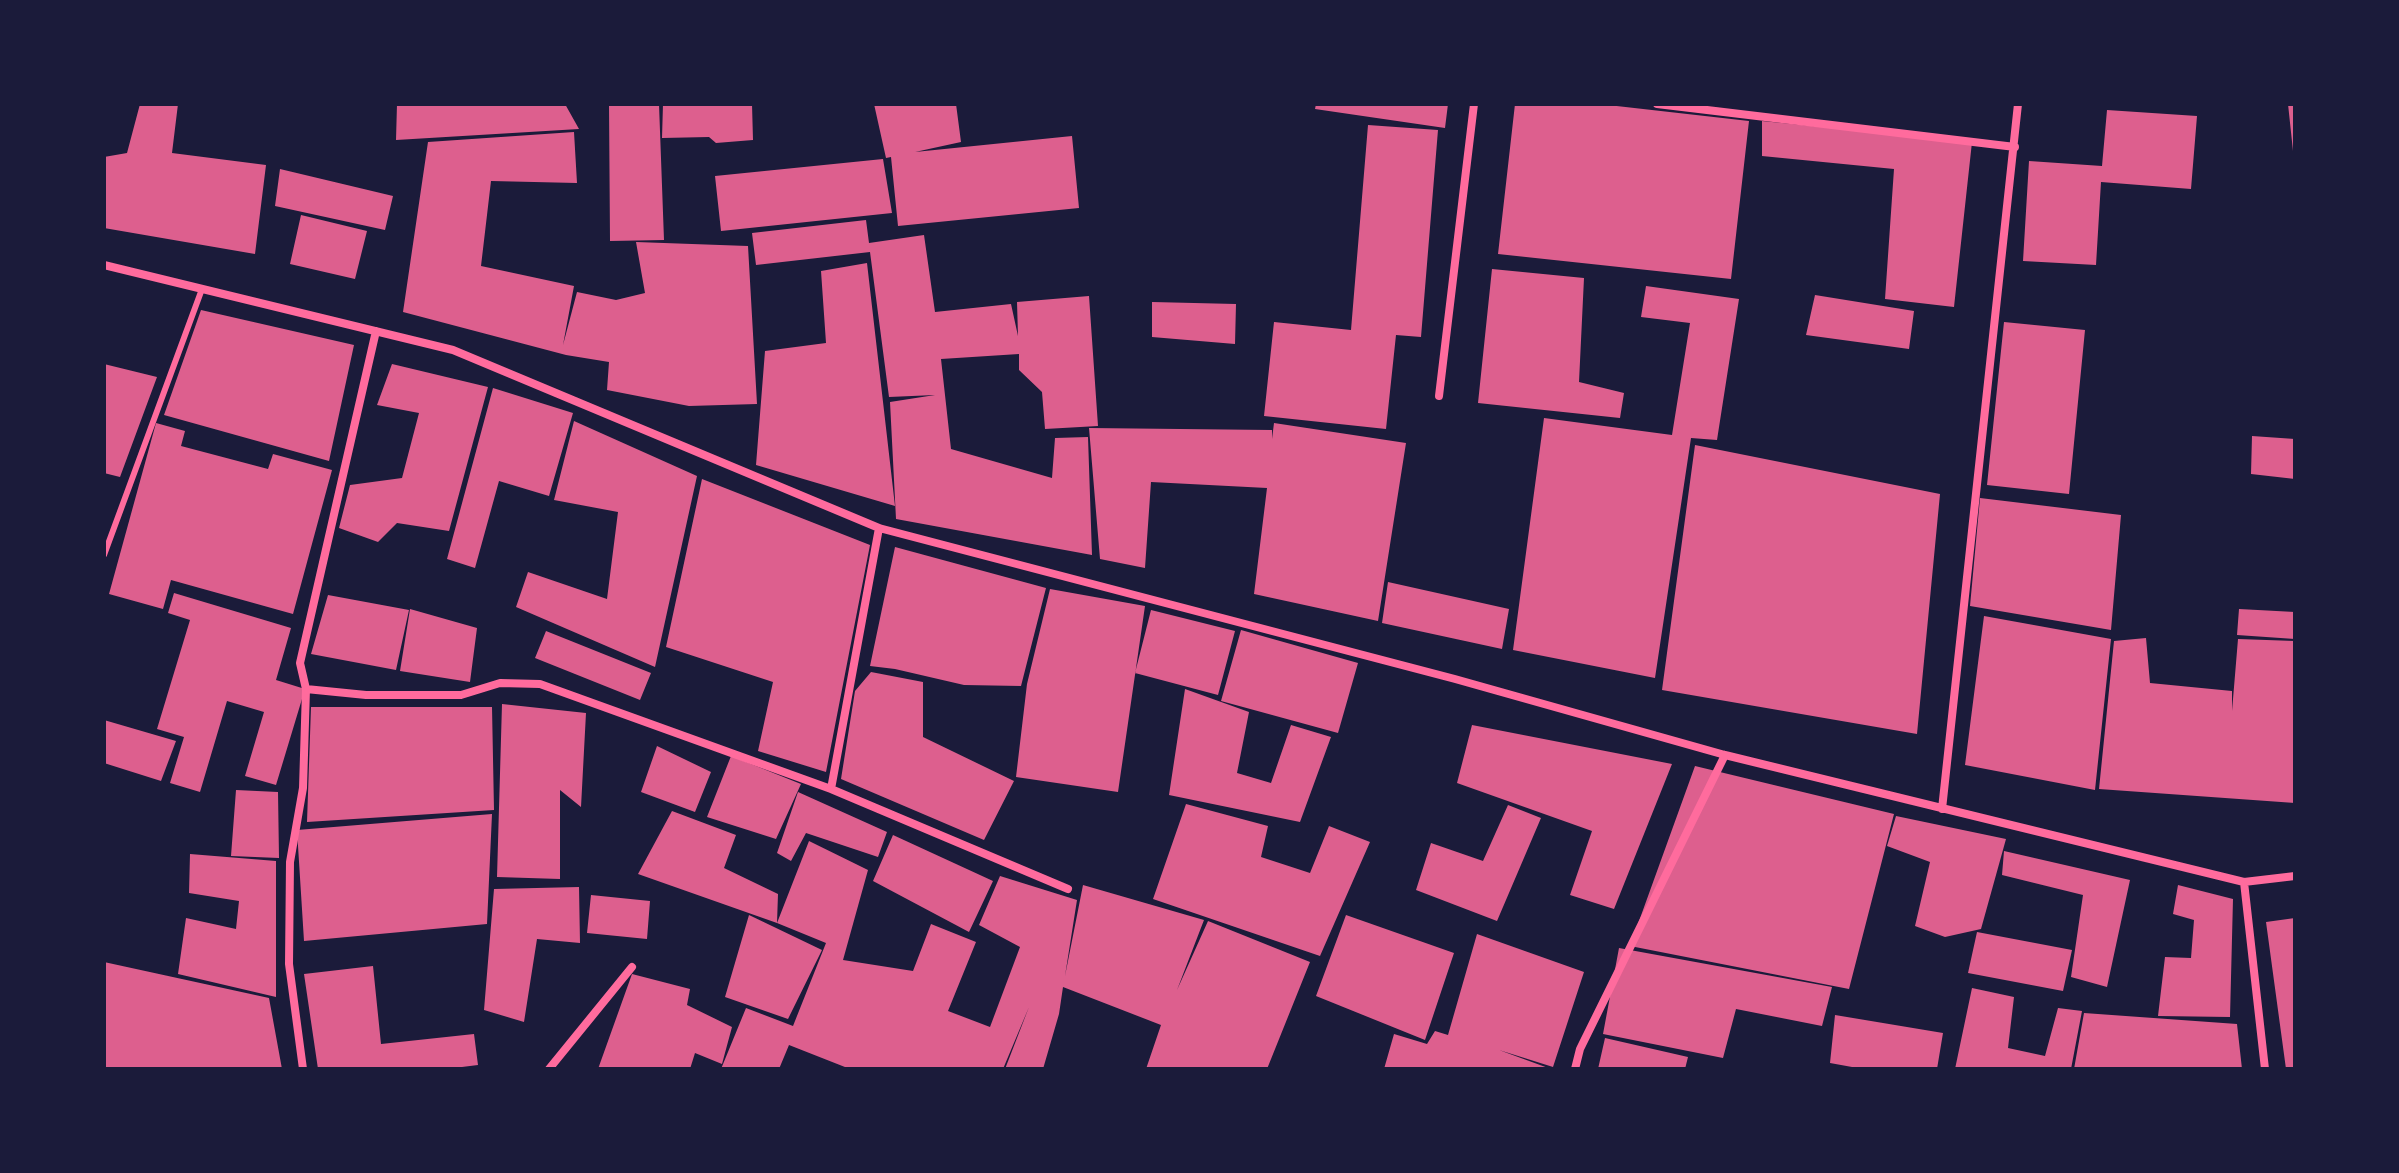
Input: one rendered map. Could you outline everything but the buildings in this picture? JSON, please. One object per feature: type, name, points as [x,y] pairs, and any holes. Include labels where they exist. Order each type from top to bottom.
[{"type":"street","points":[[1439,396],[1474,104]]},
{"type":"street","points":[[1657,104],[2015,147]]},
{"type":"street","points":[[1942,809],[2018,104]]},
{"type":"street","points":[[104,265],[453,350],[879,528],[1455,679],[1725,755],[1942,809],[2244,882],[2295,876]]},
{"type":"street","points":[[303,1069],[289,964],[290,862],[303,788],[306,689],[300,663],[376,331]]},
{"type":"street","points":[[831,789],[879,528]]},
{"type":"street","points":[[306,689],[366,695],[461,695],[500,683],[540,684],[831,789],[1068,889]]},
{"type":"street","points":[[1575,1069],[1580,1049],[1725,755]]},
{"type":"street","points":[[2244,882],[2265,1069]]},
{"type":"street","points":[[549,1069],[632,967]]},
{"type":"lane","points":[[104,555],[202,289]]}]
